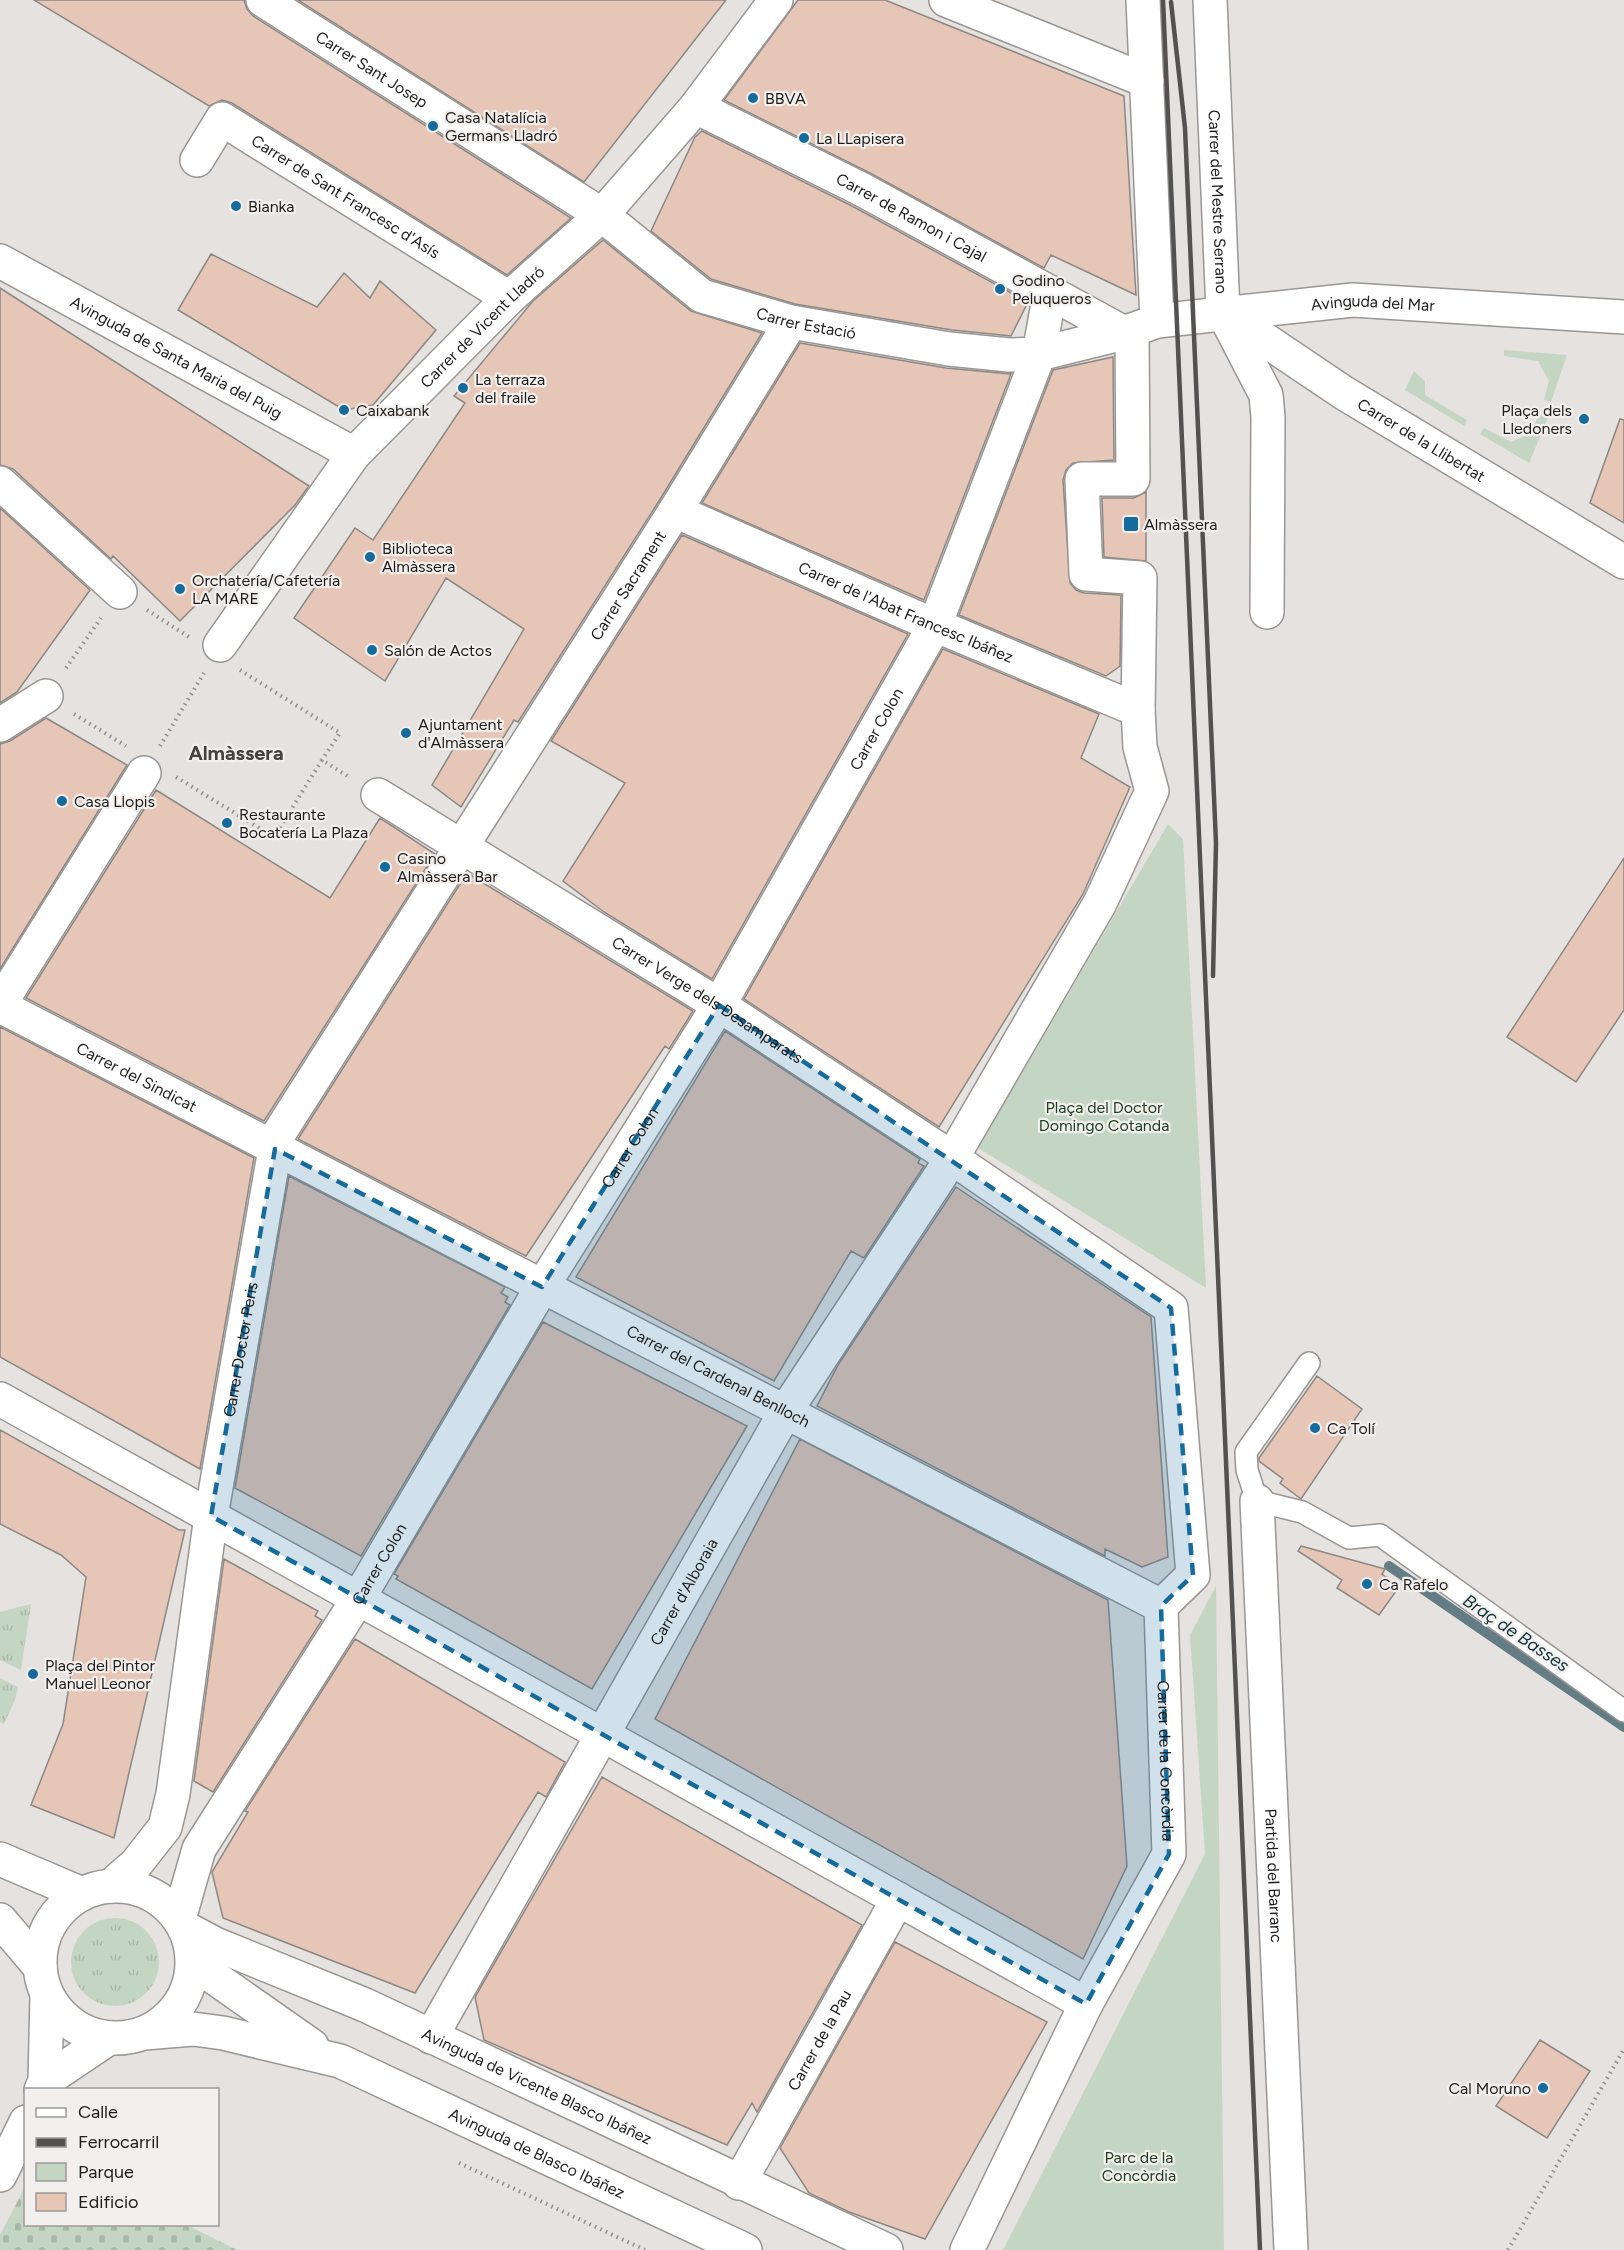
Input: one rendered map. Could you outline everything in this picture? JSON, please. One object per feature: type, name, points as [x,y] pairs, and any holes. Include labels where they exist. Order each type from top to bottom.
[{"type":"street","name":"Carrer Sant Josep","points":[[263,0],[602,215]]},
{"type":"street","name":"Carrer de Vicent Lladró","points":[[217,650],[354,454],[509,298],[602,215],[696,107],[776,0]]},
{"type":"street","points":[[946,0],[1147,81]]},
{"type":"street","points":[[1143,0],[1147,81],[1133,479],[1082,479],[1086,574],[1140,578],[1138,710],[1140,747],[1152,791],[1100,903],[952,1158],[1171,1308],[1194,1575],[1161,1606]]},
{"type":"street","name":"Carrer del Mestre Serrano","points":[[1210,0],[1223,312],[1266,395],[1268,612]]},
{"type":"street","name":"Carrer de Ramon i Cajal","points":[[696,107],[861,189],[1053,293],[1138,328]]},
{"type":"street","name":"Carrer de Sant Francesc d'Asís","points":[[197,160],[222,119],[509,298]]},
{"type":"street","name":"Carrer Estació","points":[[602,215],[702,296],[791,322],[949,349],[1009,355],[1039,354]]},
{"type":"street","name":"Avinguda de Santa Maria del Puig","points":[[0,262],[354,454]]},
{"type":"street","name":"Carrer Colon","points":[[185,1934],[199,1849],[358,1599],[542,1287],[719,1005],[935,625],[1039,354],[1047,309],[1053,293]]},
{"type":"street","name":"Avinguda del Mar","points":[[1138,328],[1223,312],[1353,300],[1624,317]]},
{"type":"street","name":"Carrer de la Llibertat","points":[[1223,312],[1344,393],[1624,562]]},
{"type":"street","name":"Carrer Sacrament","points":[[462,847],[675,511],[791,322]]},
{"type":"street","points":[[1039,354],[1138,328]]},
{"type":"street","points":[[0,483],[120,592]]},
{"type":"street","name":"Carrer de l'Abat Francesc Ibáñez","points":[[675,511],[935,625],[1138,710]]},
{"type":"street","points":[[0,725],[46,696]]},
{"type":"street","points":[[0,1005],[148,767]]},
{"type":"street","name":"Carrer Verge dels Desamparats","points":[[378,795],[719,1005],[952,1158]]},
{"type":"street","name":"Carrer Doctor Peris","points":[[97,1890],[136,1864],[165,1827],[173,1794],[211,1516],[275,1149],[271,1146],[462,847]]},
{"type":"street","name":"Carrer del Sindicat","points":[[0,1005],[275,1149]]},
{"type":"street","name":"Carrer del Cardenal Benlloch","points":[[275,1149],[542,1287],[788,1409],[1161,1606]]},
{"type":"street","name":"Carrer d'Alboraia","points":[[431,2037],[601,1734],[788,1409],[952,1158]]},
{"type":"street","points":[[0,1399],[1086,2004]]},
{"type":"street","name":"Partida del Barranc","points":[[1257,1502],[1292,2250]]},
{"type":"street","name":"Carrer de la Concòrdia","points":[[967,2250],[1086,2004],[1169,1854],[1161,1606]]},
{"type":"street","points":[[0,1859],[97,1890]]},
{"type":"street","points":[[0,1920],[43,1981],[62,2017],[84,2031],[109,2038],[144,2033],[165,2020],[182,2002],[191,1979],[185,1934],[166,1904],[131,1887],[97,1890],[64,1906],[50,1923],[41,1944],[43,1981],[43,2085]]},
{"type":"street","name":"Carrer de la Pau","points":[[739,2183],[898,1899]]},
{"type":"street","name":"Avinguda de Vicente Blasco Ibáñez","points":[[185,1934],[365,2005],[739,2183],[886,2250]]},
{"type":"street","name":"Avinguda de Blasco Ibáñez","points":[[185,1934],[215,1978],[329,2058],[745,2250]]},
{"type":"street","name":"Avinguda de Blasco Ibáñez","points":[[144,2033],[193,2029],[223,2033],[329,2058]]},
{"type":"street","points":[[43,2085],[109,2038]]},
{"type":"street","points":[[0,2175],[24,2126]]},
{"type":"lane","points":[[1309,1363],[1246,1452],[1247,1470],[1257,1502],[1302,1512],[1349,1538],[1380,1535],[1624,1711]]},
{"type":"path","points":[[120,592],[217,650],[340,733],[274,837],[148,767],[46,696],[120,592]]},
{"type":"path","points":[[148,767],[217,650]]},
{"type":"path","points":[[322,760],[378,795]]},
{"type":"path","points":[[1508,2250],[1624,2049]]},
{"type":"path","points":[[459,2163],[645,2250]]},
{"type":"highlighted area","points":[[719,1005],[1171,1308],[1193,1575],[1161,1606],[1169,1854],[1086,2004],[211,1516],[275,1149],[542,1287]]},
{"type":"green space","points":[[1504,350],[1567,355],[1551,402],[1544,400],[1549,381],[1538,361],[1504,356]]},
{"type":"green space","points":[[1414,371],[1425,381],[1425,395],[1467,420],[1464,426],[1405,390]]},
{"type":"green space","points":[[1539,415],[1548,418],[1529,463],[1480,434],[1484,428],[1511,442],[1531,433]]},
{"type":"green space","name":"Plaça del Doctor Domingo Cotanda","points":[[1168,824],[1183,839],[1206,1288],[978,1148]]},
{"type":"green space","name":"Parc de la Concòrdia","points":[[1216,1586],[1224,2250],[1003,2250],[1205,1854],[1190,1635]]},
{"type":"green space","points":[[31,1604],[21,1670],[0,1660],[0,1612]]},
{"type":"green space","points":[[0,1678],[18,1687],[4,1724],[0,1722]]},
{"type":"green space","points":[[115,1918],[140,1925],[152,1937],[159,1962],[152,1987],[140,1999],[115,2006],[90,1999],[78,1987],[71,1962],[78,1937],[90,1925]]},
{"type":"green space","points":[[24,2189],[24,2226],[189,2226],[237,2250],[0,2250],[0,2235]]},
{"type":"building","points":[[34,0],[244,0],[253,16],[571,218],[507,275],[232,103],[222,100],[209,106]]},
{"type":"building","points":[[298,0],[726,0],[584,182]]},
{"type":"building","points":[[798,0],[885,0],[1124,96],[1136,295],[1051,255],[1044,268],[870,173],[724,100]]},
{"type":"building","points":[[702,131],[852,206],[1028,302],[1011,336],[952,330],[795,304],[711,279],[651,231],[695,137]]},
{"type":"building","points":[[603,240],[691,311],[762,333],[659,501],[518,722],[514,720],[461,807],[432,785],[524,629],[446,578],[385,681],[294,618],[355,528],[373,540],[465,403],[454,396],[533,301]]},
{"type":"building","points":[[211,254],[317,307],[344,273],[370,298],[380,281],[436,330],[373,405],[344,410],[178,310]]},
{"type":"building","points":[[0,288],[309,486],[295,505],[180,621],[113,556],[111,559],[13,469],[0,465]]},
{"type":"building","points":[[800,343],[946,368],[1011,374],[924,600],[702,503]]},
{"type":"building","points":[[1113,357],[1114,460],[1073,463],[1066,470],[1063,480],[1070,583],[1076,590],[1084,593],[1121,595],[1120,666],[1106,676],[959,615],[1053,370]]},
{"type":"building","points":[[1620,419],[1624,420],[1624,523],[1590,503]]},
{"type":"building","name":"Almàssera","points":[[1146,492],[1146,561],[1104,557],[1102,498],[1134,498]]},
{"type":"building","points":[[0,508],[90,590],[17,692],[0,703]]},
{"type":"building","points":[[682,535],[908,634],[712,979],[604,912],[563,881],[625,783],[551,741]]},
{"type":"building","points":[[943,649],[1099,714],[1081,758],[1130,787],[1083,894],[939,1127],[744,999]]},
{"type":"building","points":[[46,718],[127,765],[0,969],[0,744],[10,741]]},
{"type":"building","points":[[156,790],[330,898],[380,818],[435,854],[264,1121],[26,998]]},
{"type":"building","points":[[1624,858],[1624,1010],[1576,1082],[1507,1037]]},
{"type":"building","points":[[467,873],[693,1011],[669,1049],[665,1046],[526,1256],[298,1139]]},
{"type":"building","points":[[0,1027],[254,1158],[200,1469],[0,1357]]},
{"type":"building","points":[[725,1031],[920,1159],[918,1163],[924,1166],[864,1258],[851,1251],[774,1381],[576,1277]]},
{"type":"building","points":[[289,1176],[505,1287],[501,1293],[508,1297],[505,1302],[510,1305],[361,1556],[235,1488]]},
{"type":"building","points":[[956,1187],[1151,1317],[1168,1557],[1142,1567],[1105,1549],[1105,1556],[817,1406],[838,1365]]},
{"type":"building","points":[[543,1322],[747,1426],[592,1689],[396,1579],[398,1576],[394,1574]]},
{"type":"building","name":"Ca Tolí","points":[[1317,1376],[1362,1409],[1301,1499],[1280,1483],[1283,1479],[1259,1461],[1259,1458]]},
{"type":"building","points":[[0,1430],[179,1530],[185,1530],[114,1838],[31,1805],[63,1724],[86,1577],[61,1555],[0,1524]]},
{"type":"building","points":[[800,1439],[1108,1600],[1127,1866],[1083,1959],[655,1719]]},
{"type":"building","name":"Ca Rafelo","points":[[1301,1546],[1385,1569],[1382,1574],[1399,1587],[1379,1615],[1337,1588],[1342,1580],[1298,1551]]},
{"type":"building","points":[[224,1559],[318,1611],[315,1616],[322,1620],[213,1792],[194,1781]]},
{"type":"building","points":[[355,1639],[565,1762],[546,1797],[538,1792],[415,1993],[223,1918],[212,1872],[248,1812],[245,1811]]},
{"type":"building","points":[[602,1777],[862,1925],[757,2112],[752,2103],[727,2145],[484,2040],[475,1997]]},
{"type":"building","points":[[895,1942],[1047,2022],[925,2239],[849,2212],[809,2193],[780,2148]]},
{"type":"building","name":"Cal Moruno","points":[[1540,2040],[1590,2071],[1547,2138],[1496,2106]]},
{"type":"waterway","name":"Braç de Basses","points":[[1389,1566],[1624,1727]]},
{"type":"railway","points":[[1163,0],[1260,2250]]},
{"type":"railway","points":[[1171,2],[1185,128],[1216,843],[1213,976]]},
{"type":"place","name":"BBVA","points":[[753,98]]},
{"type":"place","name":"Casa Natalícia Germans Lladró","points":[[433,126]]},
{"type":"place","name":"La LLapisera","points":[[804,138]]},
{"type":"place","name":"Bianka","points":[[236,206]]},
{"type":"place","name":"Godino Peluqueros","points":[[1000,289]]},
{"type":"place","name":"La terraza del fraile","points":[[463,388]]},
{"type":"place","name":"Caixabank","points":[[344,410]]},
{"type":"place","name":"Plaça dels Lledoners","points":[[1584,419]]},
{"type":"place","name":"Almàssera","points":[[1131,524]]},
{"type":"place","name":"Biblioteca Almàssera","points":[[370,557]]},
{"type":"place","name":"Orchatería/Cafetería LA MARE","points":[[180,589]]},
{"type":"place","name":"Salón de Actos","points":[[372,650]]},
{"type":"place","name":"Ajuntament d'Almàssera","points":[[406,733]]},
{"type":"place","name":"Casa Llopis","points":[[62,801]]},
{"type":"place","name":"Restaurante Bocatería La Plaza","points":[[227,823]]},
{"type":"place","name":"Casino Almàssera Bar","points":[[385,867]]},
{"type":"place","name":"Ca Tolí","points":[[1315,1428]]},
{"type":"place","name":"Ca Rafelo","points":[[1367,1584]]},
{"type":"place","name":"Plaça del Pintor Manuel Leonor","points":[[33,1674]]},
{"type":"place","name":"Cal Moruno","points":[[1543,2088]]},
{"type":"district","name":"Almàssera","points":[[236,753]]}]
